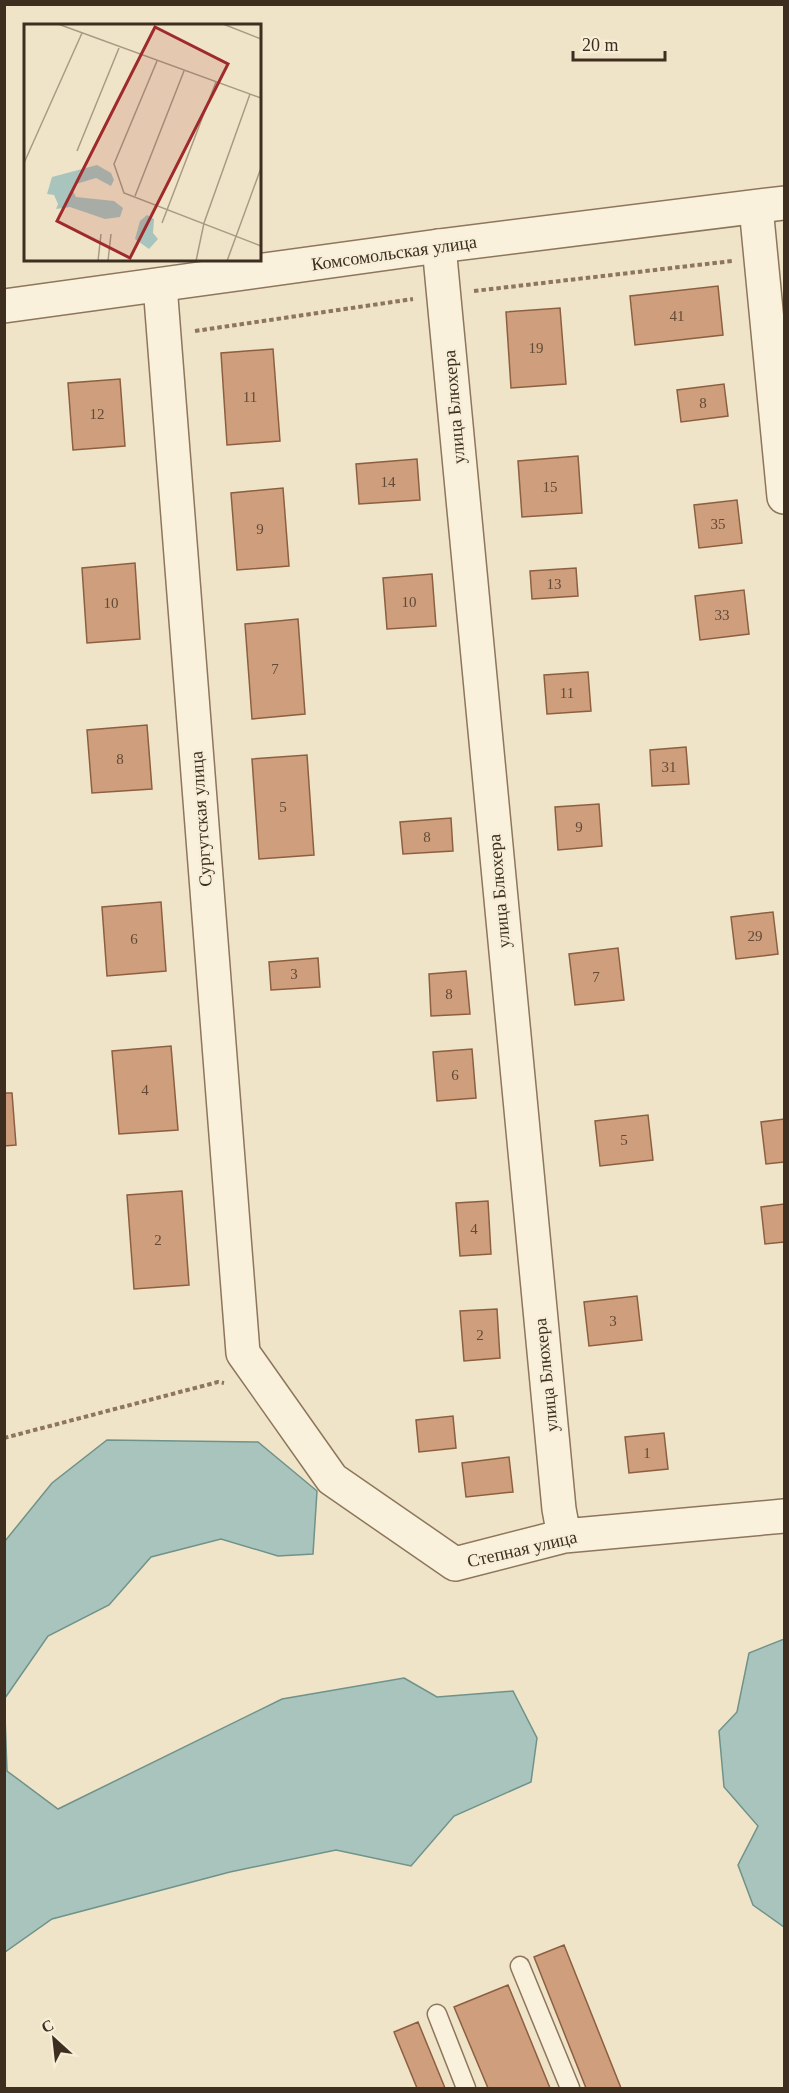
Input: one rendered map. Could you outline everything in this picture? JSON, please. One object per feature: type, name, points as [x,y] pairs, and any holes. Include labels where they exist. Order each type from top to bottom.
[{"type":"street","name":"Комсомольская улица","points":[[4,306],[439,246],[770,205]]},
{"type":"street","points":[[770,205],[784,497]]},
{"type":"street","name":"улица Блюхера","points":[[439,246],[556,1486],[564,1536]]},
{"type":"street","name":"Сургутская улица","points":[[160,285],[243,1353]]},
{"type":"street","name":"Степная улица","points":[[243,1353],[332,1479],[455,1564],[564,1536],[784,1516]]},
{"type":"lane","points":[[520,1966],[570,2088]]},
{"type":"lane","points":[[437,2014],[466,2088]]},
{"type":"path","points":[[4,1438],[218,1382],[272,1394]]},
{"type":"water","points":[[107,1440],[258,1442],[317,1491],[313,1554],[278,1556],[221,1539],[151,1557],[109,1605],[48,1636],[5,1698],[5,1541],[52,1483]]},
{"type":"water","points":[[784,1639],[784,1927],[753,1905],[738,1865],[758,1826],[724,1787],[719,1731],[737,1712],[749,1653]]},
{"type":"water","points":[[404,1678],[437,1697],[513,1691],[537,1738],[531,1782],[454,1816],[411,1866],[336,1850],[230,1872],[52,1919],[5,1952],[5,1716],[7,1771],[58,1809],[282,1699]]},
{"type":"building","points":[[718,286],[723,335],[635,345],[630,296]]},
{"type":"building","points":[[560,308],[566,384],[511,388],[506,312]]},
{"type":"building","points":[[273,349],[280,441],[227,445],[221,353]]},
{"type":"building","points":[[120,379],[125,446],[73,450],[68,383]]},
{"type":"building","points":[[724,384],[728,416],[681,422],[677,390]]},
{"type":"building","points":[[578,456],[582,513],[522,517],[518,461]]},
{"type":"building","points":[[417,459],[420,500],[359,504],[356,464]]},
{"type":"building","points":[[283,488],[289,566],[237,570],[231,493]]},
{"type":"building","points":[[737,500],[742,543],[699,548],[694,505]]},
{"type":"building","points":[[135,563],[140,639],[87,643],[82,568]]},
{"type":"building","points":[[576,568],[578,596],[532,599],[530,571]]},
{"type":"building","points":[[432,574],[436,626],[387,629],[383,578]]},
{"type":"building","points":[[744,590],[749,634],[700,640],[695,596]]},
{"type":"building","points":[[298,619],[305,714],[252,719],[245,624]]},
{"type":"building","points":[[588,672],[591,711],[547,714],[544,675]]},
{"type":"building","points":[[147,725],[152,789],[92,793],[87,730]]},
{"type":"building","points":[[686,747],[689,784],[652,786],[650,750]]},
{"type":"building","points":[[307,755],[314,855],[259,859],[252,759]]},
{"type":"building","points":[[599,804],[602,846],[558,850],[555,807]]},
{"type":"building","points":[[451,818],[453,851],[403,854],[400,822]]},
{"type":"building","points":[[161,902],[166,971],[107,976],[102,907]]},
{"type":"building","points":[[773,912],[778,954],[736,959],[731,917]]},
{"type":"building","points":[[618,948],[624,1000],[575,1005],[569,954]]},
{"type":"building","points":[[318,958],[320,987],[271,990],[269,962]]},
{"type":"building","points":[[466,971],[470,1014],[431,1016],[429,974]]},
{"type":"building","points":[[171,1046],[178,1130],[119,1134],[112,1051]]},
{"type":"building","points":[[472,1049],[476,1098],[437,1101],[433,1052]]},
{"type":"building","points":[[4,1093],[12,1093],[16,1145],[4,1146]]},
{"type":"building","points":[[648,1115],[653,1160],[600,1166],[595,1121]]},
{"type":"building","points":[[784,1119],[784,1162],[766,1164],[761,1122]]},
{"type":"building","points":[[182,1191],[189,1285],[134,1289],[127,1195]]},
{"type":"building","points":[[488,1201],[491,1254],[460,1256],[456,1203]]},
{"type":"building","points":[[784,1204],[784,1242],[765,1244],[761,1207]]},
{"type":"building","points":[[637,1296],[642,1340],[589,1346],[584,1302]]},
{"type":"building","points":[[497,1309],[500,1358],[464,1361],[460,1311]]},
{"type":"building","points":[[453,1416],[456,1448],[419,1452],[416,1420]]},
{"type":"building","points":[[664,1433],[668,1469],[629,1473],[625,1437]]},
{"type":"building","points":[[509,1457],[513,1492],[466,1497],[462,1463]]},
{"type":"building","points":[[564,1945],[621,2088],[586,2088],[534,1957]]},
{"type":"building","points":[[508,1985],[550,2088],[488,2088],[454,2007]]},
{"type":"building","points":[[418,2022],[445,2088],[417,2088],[394,2032]]}]
